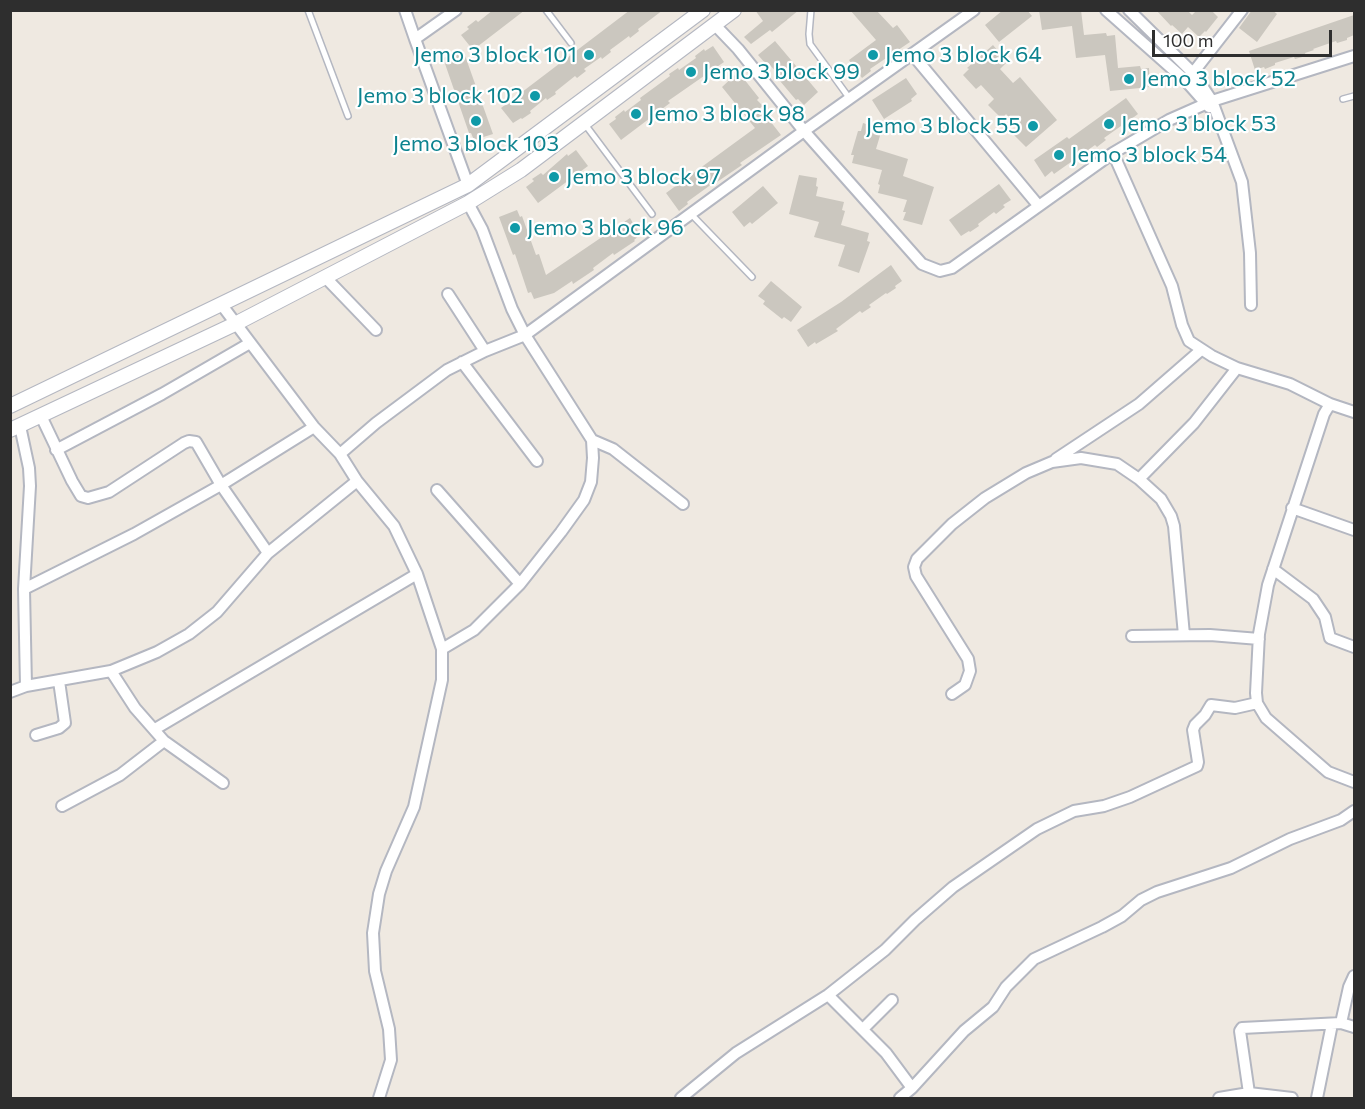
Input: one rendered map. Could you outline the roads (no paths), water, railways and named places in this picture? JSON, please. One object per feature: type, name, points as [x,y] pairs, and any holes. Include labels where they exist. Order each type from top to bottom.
[{"type":"street","points":[[405,10],[468,185]]},
{"type":"street","points":[[415,39],[456,10]]},
{"type":"street","points":[[10,406],[468,185],[703,10]]},
{"type":"street","points":[[26,686],[24,589],[30,486],[15,428],[236,324],[468,203],[521,170],[734,10]]},
{"type":"street","points":[[340,454],[376,423],[447,370],[525,335],[804,131],[975,10]]},
{"type":"street","points":[[1106,10],[1190,77]]},
{"type":"street","points":[[1129,10],[1190,77],[1211,106],[1242,182],[1250,253],[1251,305]]},
{"type":"street","points":[[1190,77],[1242,10]]},
{"type":"street","points":[[714,25],[922,264],[940,271],[952,268],[1113,153],[1169,120],[1354,56]]},
{"type":"street","points":[[913,54],[1038,206]]},
{"type":"street","points":[[1113,153],[1172,286],[1182,325],[1189,341],[1201,350],[1237,368],[1290,384],[1330,404],[1354,412]]},
{"type":"street","points":[[508,156],[521,170]]},
{"type":"street","points":[[442,649],[474,630],[520,584],[584,500],[591,482],[593,458],[592,440],[525,335],[512,309],[482,229],[468,203]]},
{"type":"street","points":[[325,277],[376,330]]},
{"type":"street","points":[[448,294],[485,351]]},
{"type":"street","points":[[221,304],[314,427],[340,454],[357,481],[394,526],[417,574],[442,649],[442,680],[414,807],[386,871],[379,894],[373,933],[375,971],[389,1029],[391,1060],[379,1098]]},
{"type":"street","points":[[56,450],[250,343]]},
{"type":"street","points":[[952,694],[965,685],[970,671],[968,659],[916,576],[914,567],[917,559],[952,525],[985,498],[1026,473],[1052,462],[1139,405],[1201,350]]},
{"type":"street","points":[[462,362],[537,461]]},
{"type":"street","points":[[1139,478],[1194,423],[1237,368]]},
{"type":"street","points":[[1330,404],[1324,414],[1268,585],[1255,678],[1257,703],[1266,718],[1328,772],[1354,782]]},
{"type":"street","points":[[41,416],[81,496],[88,498],[109,492],[189,441],[195,442],[221,485],[268,553]]},
{"type":"street","points":[[24,589],[134,534],[221,485],[314,427]]},
{"type":"street","points":[[592,440],[613,449],[683,504]]},
{"type":"street","points":[[1052,462],[1081,458],[1117,464],[1139,478],[1161,499],[1174,526],[1184,635]]},
{"type":"street","points":[[10,692],[26,686],[111,671],[158,652],[189,634],[217,612],[268,553],[357,481]]},
{"type":"street","points":[[437,490],[520,584]]},
{"type":"street","points":[[1292,508],[1354,530]]},
{"type":"street","points":[[1273,570],[1313,599],[1325,617],[1330,638],[1354,647]]},
{"type":"street","points":[[155,729],[417,574]]},
{"type":"street","points":[[1132,636],[1210,635],[1259,639]]},
{"type":"street","points":[[111,671],[135,708],[164,741],[223,783]]},
{"type":"street","points":[[36,735],[59,729],[65,723],[59,681]]},
{"type":"street","points":[[681,1098],[736,1053],[828,995],[885,950],[953,887],[1037,829],[1074,811],[1104,806],[1130,797],[1197,766],[1193,730],[1211,705],[1235,708],[1257,703]]},
{"type":"street","points":[[62,806],[120,775],[164,741]]},
{"type":"street","points":[[900,1098],[964,1031],[993,1007],[1006,987],[1034,959],[1102,927],[1157,892],[1231,867],[1290,839],[1341,820],[1354,811]]},
{"type":"street","points":[[1317,1098],[1337,1024],[1354,976]]},
{"type":"street","points":[[828,995],[886,1053],[912,1088]]},
{"type":"street","points":[[863,1029],[892,1000]]},
{"type":"street","points":[[1249,1093],[1240,1031],[1242,1028],[1337,1024],[1354,1027]]},
{"type":"street","points":[[1219,1098],[1249,1093],[1292,1098]]},
{"type":"lane","points":[[308,10],[348,116]]},
{"type":"lane","points":[[546,10],[571,43]]},
{"type":"lane","points":[[811,10],[810,44],[850,99]]},
{"type":"lane","points":[[1343,99],[1354,96]]},
{"type":"lane","points":[[583,122],[652,214]]},
{"type":"lane","points":[[691,214],[752,276]]},
{"type":"place","name":"Jemo 3 block 101","points":[[589,55]]},
{"type":"place","name":"Jemo 3 block 64","points":[[873,55]]},
{"type":"place","name":"Jemo 3 block 99","points":[[691,72]]},
{"type":"place","name":"Jemo 3 block 52","points":[[1129,79]]},
{"type":"place","name":"Jemo 3 block 102","points":[[535,96]]},
{"type":"place","name":"Jemo 3 block 98","points":[[636,114]]},
{"type":"place","name":"Jemo 3 block 103","points":[[476,121]]},
{"type":"place","name":"Jemo 3 block 53","points":[[1109,124]]},
{"type":"place","name":"Jemo 3 block 55","points":[[1033,126]]},
{"type":"place","name":"Jemo 3 block 54","points":[[1059,155]]},
{"type":"place","name":"Jemo 3 block 97","points":[[554,177]]},
{"type":"place","name":"Jemo 3 block 96","points":[[515,228]]}]
